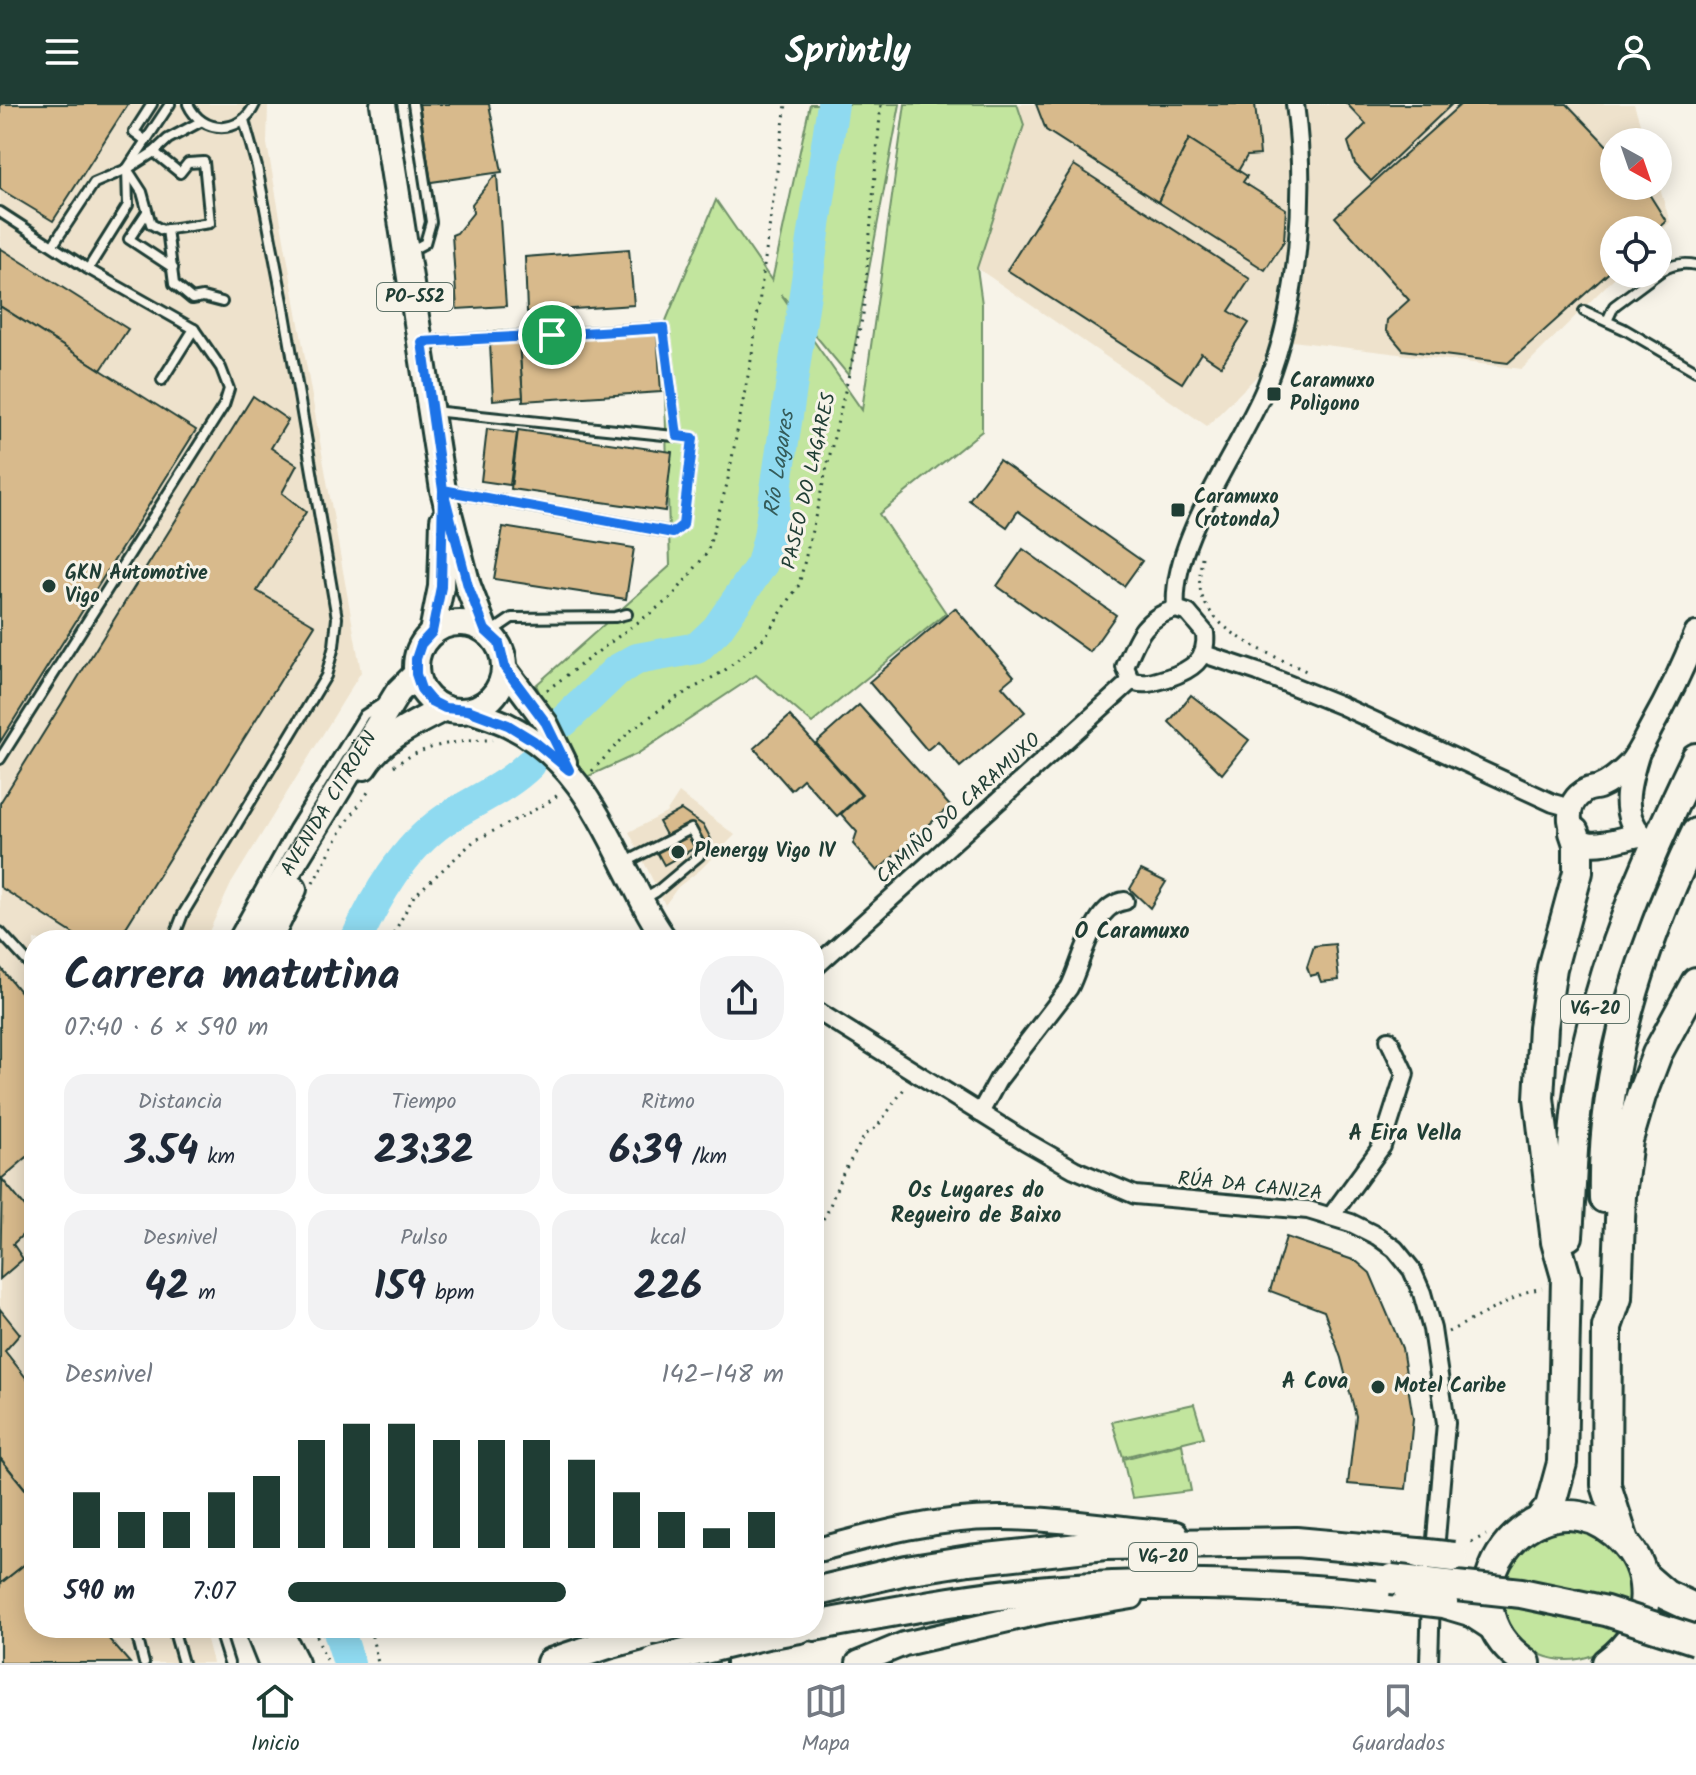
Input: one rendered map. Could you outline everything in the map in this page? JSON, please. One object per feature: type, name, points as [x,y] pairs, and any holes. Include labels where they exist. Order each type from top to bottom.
[{"type":"highway","name":"VG-20","points":[[1555,1283],[1581,1075],[1598,997],[1631,898],[1696,758]]},
{"type":"highway","points":[[1520,1660],[1493,1626],[1489,1610],[1490,1577],[1504,1548],[1514,1537],[1539,1521],[1550,1507],[1562,1463],[1556,1242],[1539,1098],[1546,999],[1578,872],[1578,844],[1573,820]]},
{"type":"highway","name":"VG-20","points":[[1607,1327],[1604,1191],[1611,1086],[1627,1009],[1642,960],[1696,833]]},
{"type":"highway","points":[[1624,1541],[1606,1485],[1607,1327],[1617,1298],[1621,1195],[1628,1140],[1657,1054],[1696,982]]},
{"type":"highway","points":[[1539,1521],[1557,1517],[1593,1521],[1610,1529],[1632,1551],[1643,1575],[1645,1596],[1642,1618],[1634,1637],[1613,1658]]},
{"type":"highway","points":[[824,1592],[906,1570],[1022,1553],[1105,1545],[1296,1542],[1454,1557],[1489,1555],[1504,1548]]},
{"type":"highway","name":"VG-20","points":[[824,1620],[935,1586],[1070,1562],[1254,1557],[1378,1563],[1527,1582],[1606,1600],[1696,1627]]},
{"type":"highway","name":"VG-20","points":[[824,1594],[1089,1572],[1171,1569],[1312,1572],[1521,1593],[1606,1611],[1696,1640]]},
{"type":"highway","points":[[1643,1575],[1666,1595],[1696,1609]]},
{"type":"highway","points":[[824,1621],[1048,1590],[1169,1585],[1263,1587],[1443,1603],[1470,1611],[1493,1626]]},
{"type":"highway","points":[[551,1663],[634,1638]]},
{"type":"highway","points":[[651,1662],[749,1638]]},
{"type":"highway","points":[[1613,1658],[1642,1651],[1671,1653],[1696,1660]]},
{"type":"main road","name":"PO-552","points":[[383,104],[443,490]]},
{"type":"main road","points":[[443,490],[468,586],[488,632]]},
{"type":"main road","points":[[432,632],[441,587],[443,490]]},
{"type":"main road","points":[[540,732],[431,701],[421,689],[416,674],[416,659],[421,644],[432,632],[458,622],[472,624],[488,632],[499,643],[505,668],[540,732],[580,771],[654,930]]},
{"type":"main road","points":[[1598,787],[1616,792],[1623,799],[1641,835],[1596,845],[1587,843],[1573,820],[1581,793],[1598,787],[1628,765],[1637,754],[1671,692],[1696,634]]},
{"type":"main road","points":[[274,930],[326,828],[374,752],[404,729],[456,709],[482,705],[494,696],[502,683],[505,668]]},
{"type":"main road","name":"AVENIDA CITROËN","points":[[254,930],[398,692],[416,674]]},
{"type":"main road","points":[[1628,813],[1630,783],[1637,754]]},
{"type":"main road","points":[[824,1548],[909,1526],[1003,1518],[1296,1542]]},
{"type":"main road","points":[[858,1663],[904,1644],[1043,1612],[1109,1600],[1263,1587]]},
{"type":"main road","points":[[261,1638],[271,1663]]},
{"type":"main road","points":[[283,1638],[296,1663]]},
{"type":"main road","points":[[713,1638],[713,1663]]},
{"type":"street","points":[[1176,609],[1176,578],[1187,543],[1265,389],[1286,317],[1294,265],[1300,183],[1295,104]]},
{"type":"street","points":[[1176,609],[1188,613],[1205,633],[1204,654],[1195,666],[1181,674],[1144,685],[1131,681],[1125,667],[1149,621],[1161,613],[1176,609]]},
{"type":"street","points":[[1204,654],[1340,705],[1540,797],[1573,820]]},
{"type":"street","name":"CAMIÑO DO CARAMUXO","points":[[824,959],[1131,681]]},
{"type":"street","points":[[980,1113],[998,1080],[1069,988],[1078,972],[1088,939],[1099,921],[1110,908],[1125,901]]},
{"type":"street","name":"RÚA DA CANIZA","points":[[824,1015],[1074,1169],[1135,1195],[1308,1210],[1331,1216],[1377,1236],[1395,1249],[1412,1270],[1422,1293],[1433,1337],[1446,1423],[1435,1539],[1429,1663]]},
{"type":"street","points":[[1331,1216],[1382,1146],[1405,1074],[1389,1040]]},
{"type":"lane","points":[[145,140],[134,132],[152,104]]},
{"type":"lane","points":[[88,269],[128,205],[127,169],[170,104]]},
{"type":"lane","points":[[188,104],[200,122],[223,128],[244,120],[255,104]]},
{"type":"lane","points":[[407,252],[425,243],[431,222],[413,104]]},
{"type":"lane","points":[[177,930],[183,914],[326,676],[337,618],[286,318],[257,167],[244,120]]},
{"type":"lane","points":[[53,245],[94,183],[127,169],[168,139],[200,122]]},
{"type":"lane","points":[[127,169],[142,192],[151,224],[162,230],[210,223],[204,162],[188,163],[180,173],[154,152]]},
{"type":"lane","points":[[0,212],[88,269],[194,329],[221,368],[229,389],[224,405],[0,759]]},
{"type":"lane","points":[[147,212],[129,239],[173,268]]},
{"type":"lane","points":[[167,229],[174,284],[192,299],[203,297],[222,302]]},
{"type":"lane","points":[[1672,266],[1696,265]]},
{"type":"lane","points":[[1607,321],[1614,306],[1639,288]]},
{"type":"lane","points":[[1584,311],[1696,371]]},
{"type":"lane","points":[[422,342],[663,328],[677,436]]},
{"type":"lane","points":[[162,380],[194,329]]},
{"type":"lane","points":[[432,411],[693,438],[683,525],[673,533],[443,490]]},
{"type":"lane","points":[[488,632],[512,618],[615,617],[627,614]]},
{"type":"lane","points":[[238,930],[294,828],[364,715],[398,692]]},
{"type":"lane","points":[[624,863],[691,829],[702,849],[699,856],[678,874],[641,900]]},
{"type":"lane","points":[[0,932],[24,958]]},
{"type":"lane","points":[[138,1638],[144,1663]]},
{"type":"lane","points":[[176,1638],[183,1663]]},
{"type":"lane","points":[[221,1638],[229,1663]]},
{"type":"path","points":[[541,695],[672,597],[707,553],[727,484],[752,355],[786,104]]},
{"type":"path","name":"PASEO DO LAGARES","points":[[580,771],[676,698],[724,671],[765,637],[799,585],[863,315],[881,104]]},
{"type":"path","points":[[1202,556],[1199,581],[1204,601],[1217,619],[1240,637],[1319,678]]},
{"type":"path","points":[[393,766],[439,744],[501,740]]},
{"type":"path","points":[[309,889],[344,826],[372,787]]},
{"type":"path","points":[[395,930],[414,896],[474,841],[560,794]]},
{"type":"path","points":[[824,1217],[841,1177],[865,1135],[877,1127],[916,1073]]},
{"type":"path","points":[[1433,1337],[1526,1292],[1555,1283]]},
{"type":"path","points":[[318,1638],[327,1663]]},
{"type":"path","points":[[372,1638],[378,1663]]},
{"type":"shaded area","points":[[0,104],[268,104],[267,144],[361,672],[231,884],[210,930],[24,930],[24,1638],[207,1638],[213,1663],[0,1663]]},
{"type":"shaded area","points":[[1017,104],[1634,104],[1642,128],[1600,128],[1600,200],[1663,200],[1668,216],[1600,216],[1600,288],[1604,288],[1522,369],[1292,341],[1207,426],[977,268],[1024,125]]},
{"type":"shaded area","name":"Plenergy Vigo IV","points":[[679,793],[735,835],[678,887],[665,905],[629,832],[666,813]]},
{"type":"green space","points":[[810,104],[900,104],[849,376],[781,294],[862,410],[905,104],[1017,104],[1024,125],[977,268],[982,304],[982,431],[879,514],[946,613],[812,723],[756,675],[637,754],[578,781],[536,685],[670,566],[663,328],[716,200],[772,281]]},
{"type":"green space","points":[[1194,1404],[1204,1437],[1123,1457],[1112,1422]]},
{"type":"green space","points":[[1182,1444],[1191,1491],[1132,1498],[1123,1459]]},
{"type":"green space","points":[[1567,1530],[1592,1535],[1613,1549],[1627,1570],[1632,1595],[1627,1620],[1613,1641],[1592,1655],[1567,1660],[1542,1655],[1521,1641],[1507,1620],[1502,1595],[1507,1570],[1521,1549],[1542,1535]]},
{"type":"building","points":[[0,104],[128,104],[53,221],[0,189]]},
{"type":"building","points":[[419,104],[489,104],[502,172],[431,182]]},
{"type":"building","points":[[1036,104],[1255,104],[1260,155],[1247,156],[1238,171],[1189,139],[1158,202],[1046,130]]},
{"type":"building","points":[[1347,104],[1452,104],[1371,181],[1355,164],[1348,142],[1366,124]]},
{"type":"building","points":[[1461,104],[1567,104],[1600,138],[1600,200],[1653,200],[1663,216],[1600,216],[1600,281],[1508,363],[1403,350],[1386,330],[1387,320],[1409,300],[1335,217]]},
{"type":"building","points":[[1189,139],[1247,176],[1243,182],[1286,209],[1284,241],[1265,270],[1158,202]]},
{"type":"building","points":[[1074,165],[1250,279],[1229,311],[1249,323],[1221,366],[1201,353],[1182,383],[1007,270]]},
{"type":"building","points":[[497,175],[506,306],[457,309],[452,235],[473,213],[472,204]]},
{"type":"building","points":[[0,248],[128,329],[101,370],[0,306]]},
{"type":"building","points":[[629,249],[634,305],[527,312],[525,257]]},
{"type":"building","name":"GKN Automotive Vigo","points":[[0,308],[196,430],[0,742]]},
{"type":"building","points":[[657,331],[661,392],[523,401],[519,339]]},
{"type":"building","points":[[519,342],[523,397],[493,400],[490,344]]},
{"type":"building","points":[[253,396],[288,420],[271,448],[297,465],[282,493],[306,512],[257,591],[315,625],[124,930],[67,930],[0,887],[0,803]]},
{"type":"building","points":[[487,429],[517,433],[510,485],[481,481]]},
{"type":"building","points":[[518,430],[672,452],[665,511],[511,489]]},
{"type":"building","points":[[999,460],[1142,561],[1124,586],[1018,511],[1007,527],[969,500]]},
{"type":"building","points":[[503,527],[634,548],[626,599],[494,579]]},
{"type":"building","points":[[1023,549],[1116,615],[1090,652],[997,586]]},
{"type":"building","points":[[955,608],[1014,676],[1002,686],[1025,712],[960,767],[938,741],[927,750],[869,682]]},
{"type":"building","points":[[1191,695],[1249,740],[1222,774],[1169,722]]},
{"type":"building","points":[[859,705],[950,806],[877,871],[853,844],[857,832],[841,814],[862,795],[816,743]]},
{"type":"building","points":[[790,716],[861,795],[837,816],[803,779],[791,790],[754,748]]},
{"type":"building","points":[[681,810],[704,826],[711,839],[664,865],[652,843],[666,835],[659,822]]},
{"type":"building","points":[[1141,870],[1166,882],[1150,908],[1130,889]]},
{"type":"building","points":[[1335,944],[1339,980],[1321,982],[1318,974],[1310,976],[1307,967],[1314,946]]},
{"type":"building","points":[[0,967],[24,997],[24,1160],[0,1180]]},
{"type":"building","points":[[2,1179],[24,1206],[24,1234],[13,1244],[23,1259],[0,1279]]},
{"type":"building","name":"Motel Caribe","points":[[1286,1237],[1356,1261],[1370,1273],[1402,1348],[1413,1418],[1406,1489],[1348,1484],[1356,1416],[1341,1358],[1324,1311],[1270,1291]]},
{"type":"building","points":[[0,1309],[20,1334],[5,1351],[24,1375],[24,1487],[0,1458]]},
{"type":"building","points":[[0,1458],[24,1488],[24,1565],[0,1584]]},
{"type":"building","points":[[24,1565],[24,1638],[108,1638],[130,1663],[0,1663],[0,1584]]},
{"type":"waterway","name":"Río Lagares","points":[[564,721],[617,670],[637,659],[697,648],[717,629],[762,564],[769,537],[833,104]]},
{"type":"waterway","name":"Río Lagares","points":[[361,930],[382,891],[415,845],[443,821],[499,788],[530,764]]},
{"type":"waterway","name":"Río Lagares","points":[[341,1638],[349,1663]]},
{"type":"place","name":"Caramuxo Poligono","points":[[1274,394]]},
{"type":"place","name":"Caramuxo (rotonda)","points":[[1178,510]]},
{"type":"place","name":"GKN Automotive Vigo","points":[[49,586]]},
{"type":"place","name":"Plenergy Vigo IV","points":[[678,852]]},
{"type":"place","name":"Motel Caribe","points":[[1378,1387]]},
{"type":"district","name":"O Caramuxo","points":[[1132,932]]},
{"type":"district","name":"A Eira Vella","points":[[1405,1134]]},
{"type":"district","name":"Os Lugares do Regueiro de Baixo","points":[[976,1204]]},
{"type":"district","name":"A Cova","points":[[1315,1382]]},
{"type":"route","points":[[552,335],[422,342],[443,490],[441,587],[432,632],[421,644],[416,659],[416,674],[421,689],[431,701],[445,708],[468,710],[508,725],[534,741],[569,770],[546,723],[505,668],[499,643],[485,630],[468,586],[443,490],[673,533],[683,525],[693,438],[677,436],[663,328],[552,335]]}]
